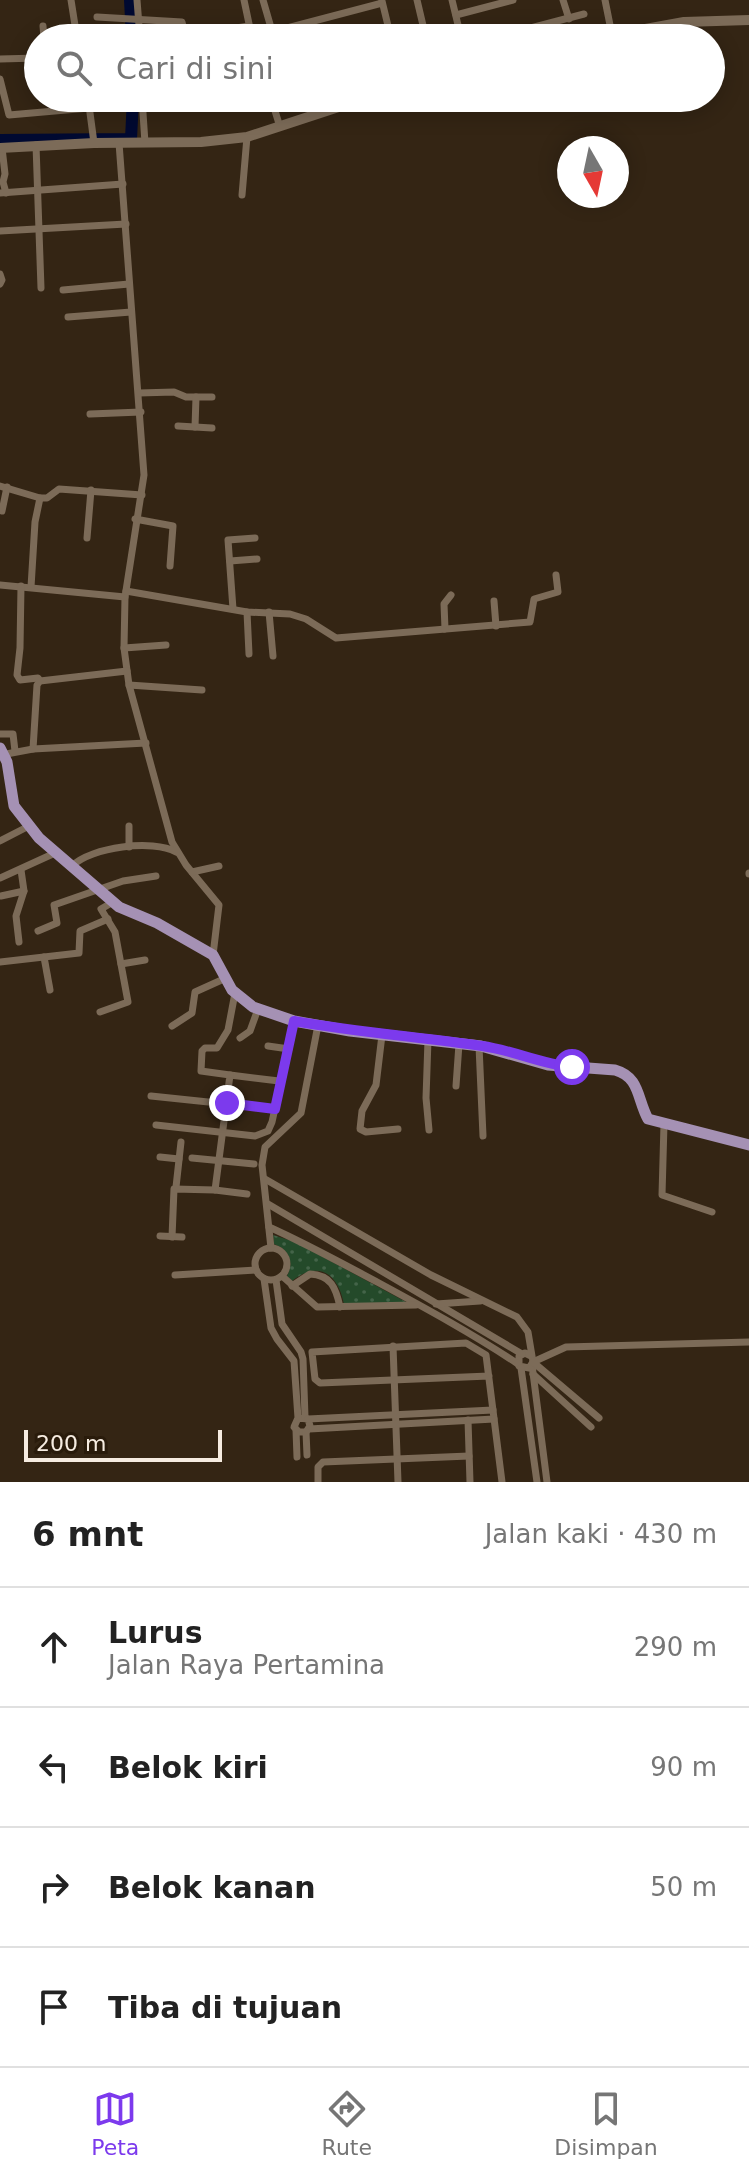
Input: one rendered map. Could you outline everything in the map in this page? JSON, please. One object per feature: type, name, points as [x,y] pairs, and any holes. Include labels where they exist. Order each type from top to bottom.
[{"type":"main road","points":[[5,752],[14,806],[55,853],[113,902],[213,955],[235,993],[258,1009],[294,1021],[479,1046],[548,1065],[623,1072],[635,1083],[648,1119],[749,1145]]},
{"type":"street","points":[[71,0],[75,24]]},
{"type":"street","points":[[136,24],[137,0]]},
{"type":"street","points":[[244,0],[249,24]]},
{"type":"street","points":[[417,0],[423,24]]},
{"type":"street","points":[[452,0],[458,24]]},
{"type":"street","points":[[456,15],[513,0]]},
{"type":"street","points":[[563,0],[569,19]]},
{"type":"street","points":[[605,0],[610,24]]},
{"type":"street","points":[[266,1],[271,24]]},
{"type":"street","points":[[308,24],[382,1],[388,24]]},
{"type":"street","points":[[549,24],[584,14]]},
{"type":"street","points":[[97,17],[184,24]]},
{"type":"street","points":[[670,24],[749,20]]},
{"type":"street","points":[[0,59],[24,58]]},
{"type":"street","points":[[0,79],[9,115],[43,112]]},
{"type":"street","points":[[90,112],[94,138]]},
{"type":"street","points":[[143,112],[145,137]]},
{"type":"street","points":[[275,112],[278,121]]},
{"type":"street","points":[[123,184],[3,193],[5,174],[1,148],[94,138],[119,143],[145,137],[201,142],[247,137],[278,121],[312,112]]},
{"type":"street","points":[[242,195],[247,137]]},
{"type":"street","points":[[119,143],[144,475],[125,594],[124,648],[129,685],[177,853],[219,905],[213,955]]},
{"type":"street","points":[[36,145],[41,288]]},
{"type":"street","points":[[0,231],[126,224]]},
{"type":"street","points":[[0,274],[0,284]]},
{"type":"street","points":[[63,290],[129,284]]},
{"type":"street","points":[[68,317],[131,312]]},
{"type":"street","points":[[139,393],[174,392],[212,397]]},
{"type":"street","points":[[195,427],[196,397]]},
{"type":"street","points":[[90,414],[141,412]]},
{"type":"street","points":[[178,426],[212,428]]},
{"type":"street","points":[[2,511],[4,487],[40,498],[47,498],[59,489],[142,495]]},
{"type":"street","points":[[87,538],[91,490]]},
{"type":"street","points":[[31,587],[35,522],[40,498]]},
{"type":"street","points":[[135,519],[173,526],[170,566]]},
{"type":"street","points":[[233,609],[228,540],[255,538]]},
{"type":"street","points":[[230,561],[257,559]]},
{"type":"street","points":[[0,585],[125,594],[247,612],[269,612],[306,619],[336,638],[530,622],[534,599],[558,592],[556,575]]},
{"type":"street","points":[[21,586],[17,675],[20,680],[38,678],[40,681],[127,671]]},
{"type":"street","points":[[445,629],[444,604],[451,595]]},
{"type":"street","points":[[494,601],[496,626]]},
{"type":"street","points":[[247,612],[249,654]]},
{"type":"street","points":[[269,612],[273,656]]},
{"type":"street","points":[[124,648],[166,645]]},
{"type":"street","points":[[33,749],[37,685],[40,681]]},
{"type":"street","points":[[129,685],[202,690]]},
{"type":"street","points":[[0,734],[13,734],[5,752]]},
{"type":"street","points":[[5,752],[146,743]]},
{"type":"street","points":[[0,841],[29,826]]},
{"type":"street","points":[[129,826],[129,847]]},
{"type":"street","points":[[72,866],[79,860],[109,850],[129,847],[161,846],[177,853]]},
{"type":"street","points":[[0,878],[55,853]]},
{"type":"street","points":[[192,872],[219,866]]},
{"type":"street","points":[[19,942],[16,916],[24,891],[21,870]]},
{"type":"street","points":[[38,931],[57,923],[54,905],[123,881],[156,876]]},
{"type":"street","points":[[1,896],[24,891]]},
{"type":"street","points":[[100,1012],[128,1002],[115,932],[101,908],[113,902]]},
{"type":"street","points":[[0,962],[80,952],[80,931],[108,919]]},
{"type":"street","points":[[44,957],[50,990]]},
{"type":"street","points":[[121,964],[145,960]]},
{"type":"street","points":[[172,1026],[192,1013],[195,992],[226,978]]},
{"type":"street","points":[[235,993],[227,1032],[217,1048],[202,1051],[201,1071],[279,1081]]},
{"type":"street","points":[[240,1038],[252,1028],[258,1009]]},
{"type":"street","points":[[156,1125],[262,1134],[271,1126],[294,1021]]},
{"type":"street","points":[[271,1248],[262,1165],[265,1147],[303,1109],[318,1025]]},
{"type":"street","points":[[382,1035],[376,1085],[362,1111],[360,1129],[366,1132],[398,1129]]},
{"type":"street","points":[[428,1040],[426,1098],[429,1130]]},
{"type":"street","points":[[456,1086],[459,1044]]},
{"type":"street","points":[[268,1046],[289,1049]]},
{"type":"street","points":[[479,1046],[483,1136]]},
{"type":"street","points":[[215,1190],[230,1075]]},
{"type":"street","points":[[151,1096],[275,1109]]},
{"type":"street","points":[[664,1124],[662,1195],[712,1212]]},
{"type":"street","points":[[172,1237],[172,1194],[176,1187],[181,1142]]},
{"type":"street","points":[[160,1157],[179,1159]]},
{"type":"street","points":[[192,1158],[254,1164]]},
{"type":"street","points":[[265,1179],[431,1275],[522,1321],[528,1332],[547,1482]]},
{"type":"street","points":[[176,1187],[247,1194]]},
{"type":"street","points":[[268,1204],[530,1362],[599,1418]]},
{"type":"street","points":[[269,1227],[473,1334],[520,1366],[537,1482]]},
{"type":"street","points":[[297,1239],[306,1227]]},
{"type":"street","points":[[160,1236],[182,1237]]},
{"type":"street","points":[[304,1418],[303,1359],[282,1324],[279,1278],[287,1268],[286,1258],[280,1251],[271,1248],[260,1253],[256,1270],[264,1279],[271,1328],[294,1361],[304,1418],[308,1431],[307,1455]]},
{"type":"street","points":[[175,1275],[256,1270]]},
{"type":"street","points":[[292,1286],[310,1274],[324,1276],[334,1286],[340,1307]]},
{"type":"street","points":[[264,1279],[279,1278],[317,1307],[485,1301]]},
{"type":"street","points":[[520,1366],[566,1347],[749,1342]]},
{"type":"street","points":[[489,1376],[394,1382],[317,1382],[312,1352],[466,1343],[486,1355],[489,1376],[494,1415],[502,1482]]},
{"type":"street","points":[[393,1346],[398,1482]]},
{"type":"street","points":[[520,1366],[530,1362]]},
{"type":"street","points":[[530,1362],[548,1387],[591,1427]]},
{"type":"street","points":[[536,1395],[548,1387]]},
{"type":"street","points":[[296,1430],[396,1420],[494,1415]]},
{"type":"street","points":[[297,1457],[294,1423],[304,1418],[468,1420],[494,1415]]},
{"type":"street","points":[[468,1420],[470,1482]]},
{"type":"street","points":[[318,1482],[318,1467],[323,1462],[469,1456]]},
{"type":"green space","points":[[273,1235],[295,1242],[406,1302],[344,1304],[337,1284],[326,1273],[318,1271],[310,1271],[292,1281],[287,1276],[289,1257],[274,1244]]},
{"type":"waterway","points":[[130,0],[131,24]]},
{"type":"waterway","points":[[0,140],[131,139],[132,112]]},
{"type":"route","points":[[227,1103],[275,1109],[294,1021],[350,1031],[481,1046],[548,1065],[572,1067]]}]
